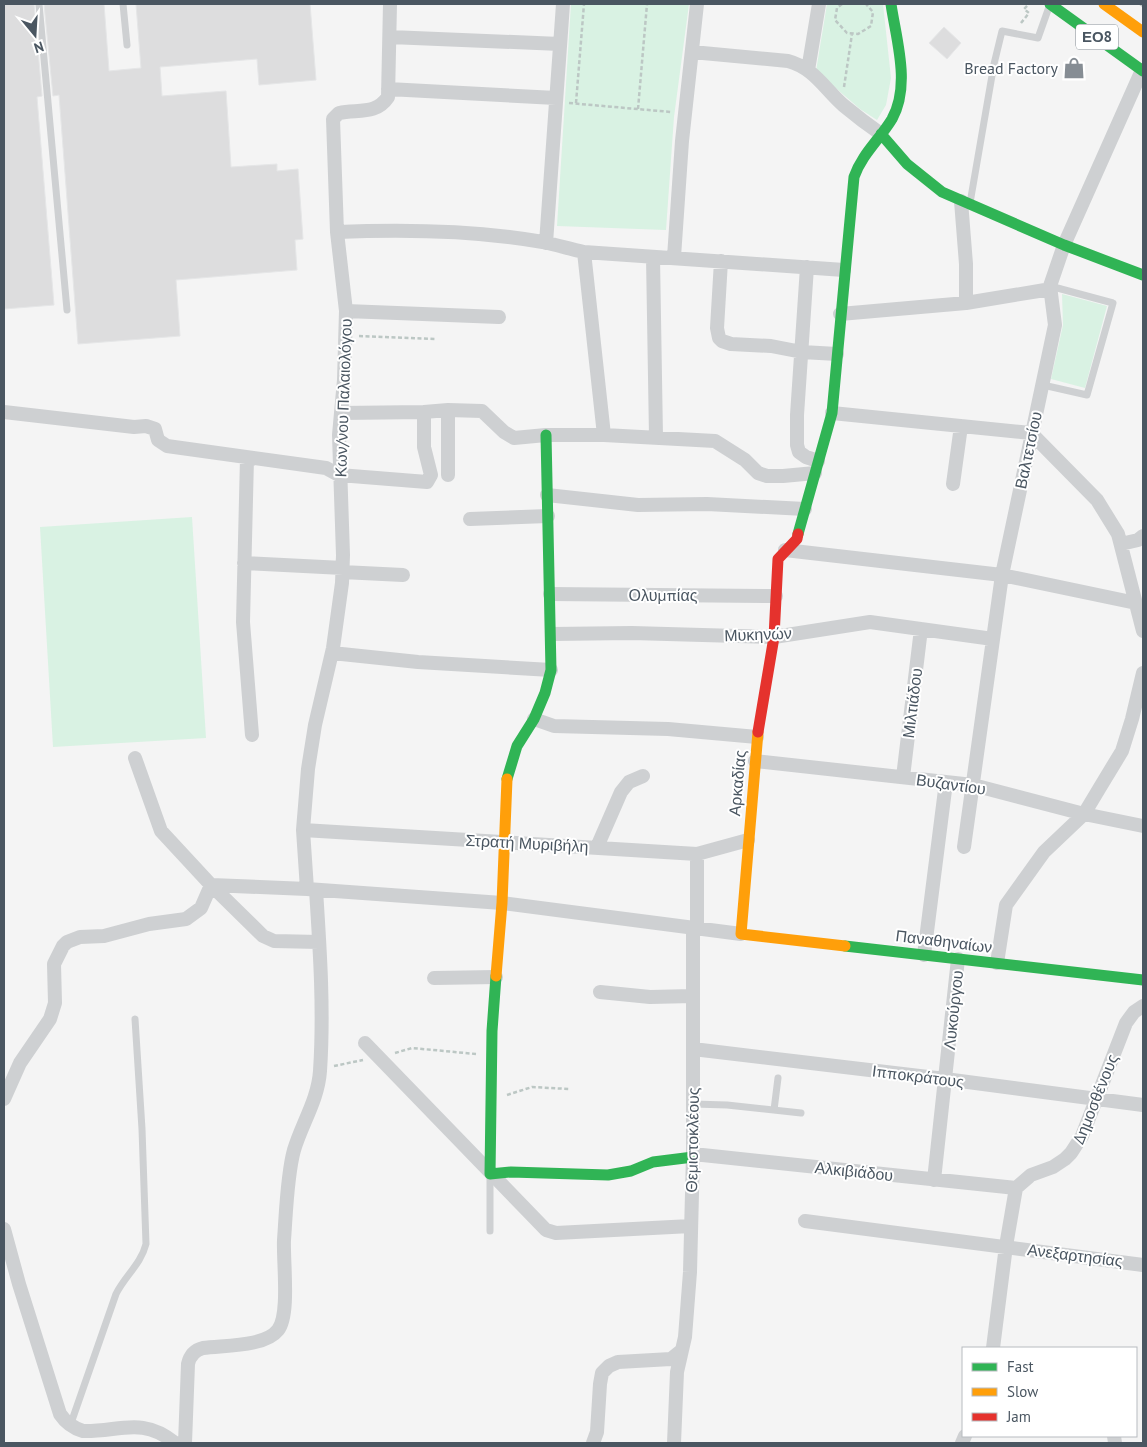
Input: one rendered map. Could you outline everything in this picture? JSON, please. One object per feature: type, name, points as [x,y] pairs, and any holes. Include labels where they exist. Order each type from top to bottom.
[{"type":"main road","name":"Αρκαδίας","points":[[740,934],[757,737],[774,637],[778,559],[797,539],[832,413],[854,177],[861,157],[881,134],[896,110],[901,86],[891,4]]},
{"type":"main road","name":"ΕΟ8","points":[[1050,4],[1142,70]]},
{"type":"main road","name":"ΕΟ8","points":[[1104,4],[1143,32]]},
{"type":"main road","points":[[881,134],[907,164],[942,192],[1064,245],[1143,275]]},
{"type":"main road","points":[[490,1174],[491,1055],[502,903],[507,780],[517,746],[534,719],[545,693],[551,670],[552,634],[546,436]]},
{"type":"main road","name":"Παναθηναίων","points":[[740,934],[1143,980]]},
{"type":"main road","name":"Αλκιβιάδου","points":[[490,1174],[511,1172],[608,1175],[631,1171],[653,1162],[693,1156]]},
{"type":"street","name":"Κων/νου Παλαιολόγου","points":[[185,1443],[188,1364],[191,1355],[203,1348],[265,1340],[274,1334],[282,1323],[285,1312],[284,1240],[292,1163],[296,1146],[315,1099],[320,1069],[322,986],[319,942],[303,830],[311,752],[332,653],[342,570],[343,532],[339,475],[339,435],[344,380],[346,311],[337,232],[334,119],[339,113],[373,110],[382,106],[388,97],[390,4]]},
{"type":"street","points":[[546,243],[563,4]]},
{"type":"street","points":[[674,258],[685,114],[697,4]]},
{"type":"street","points":[[808,70],[819,4]]},
{"type":"street","points":[[390,36],[560,44]]},
{"type":"street","points":[[692,52],[788,61],[799,64],[808,70],[842,103],[881,134]]},
{"type":"street","name":"Βαλτετσίου","points":[[964,847],[1002,575],[1055,325],[1050,287],[1064,245],[1142,70]]},
{"type":"street","points":[[388,89],[556,100]]},
{"type":"street","points":[[965,202],[966,302]]},
{"type":"street","points":[[337,232],[418,230],[461,232],[546,243],[584,252],[844,270]]},
{"type":"street","points":[[584,252],[604,435]]},
{"type":"street","points":[[653,257],[656,437]]},
{"type":"street","points":[[721,261],[717,328],[719,338],[722,341],[731,344],[771,346],[802,352],[837,354]]},
{"type":"street","points":[[807,268],[797,445],[800,452],[817,467]]},
{"type":"street","points":[[840,314],[966,302],[1050,287]]},
{"type":"street","points":[[346,311],[499,317]]},
{"type":"street","points":[[448,410],[448,475]]},
{"type":"street","points":[[341,412],[482,411],[504,432],[514,438],[604,435],[715,441],[745,460],[758,473],[767,476],[784,476],[817,467]]},
{"type":"street","points":[[4,412],[134,427],[146,426],[155,429],[158,440],[167,446],[326,468],[339,475],[427,482],[431,475],[424,447],[424,412]]},
{"type":"street","points":[[832,413],[1031,433],[1097,500],[1118,534],[1143,631]]},
{"type":"street","points":[[953,484],[961,426]]},
{"type":"street","points":[[247,458],[244,622],[252,735]]},
{"type":"street","points":[[548,495],[638,504],[708,504],[805,509]]},
{"type":"street","points":[[470,519],[548,516]]},
{"type":"street","points":[[1121,544],[1141,539]]},
{"type":"street","points":[[785,550],[1002,575],[1136,603]]},
{"type":"street","points":[[244,564],[403,574]]},
{"type":"street","name":"Ολυμπίας","points":[[550,594],[776,596]]},
{"type":"street","name":"Μυκηνών","points":[[552,634],[632,633],[774,637],[870,622],[993,639]]},
{"type":"street","name":"Μιλτιάδου","points":[[903,778],[921,629]]},
{"type":"street","points":[[332,653],[418,662],[551,670]]},
{"type":"street","points":[[997,963],[1006,905],[1044,852],[1084,814],[1122,751],[1141,694],[1143,673]]},
{"type":"street","points":[[534,719],[554,726],[668,729],[757,737]]},
{"type":"street","points":[[135,758],[160,831],[211,886],[263,936],[274,941],[319,942]]},
{"type":"street","name":"Βυζαντίου","points":[[755,761],[973,785],[1084,814],[1143,826]]},
{"type":"street","points":[[597,847],[621,792],[629,782],[643,776]]},
{"type":"street","points":[[924,955],[946,782]]},
{"type":"street","name":"Στρατή Μυριβήλη","points":[[303,830],[698,854],[748,840]]},
{"type":"street","name":"Θεμιστοκλέους","points":[[674,1443],[676,1372],[687,1321],[693,1156],[693,996],[698,854]]},
{"type":"street","points":[[211,886],[311,890],[502,903],[740,934]]},
{"type":"street","points":[[4,1099],[20,1063],[50,1019],[55,1003],[54,964],[63,946],[67,942],[80,937],[104,936],[149,924],[186,919],[202,908],[211,886]]},
{"type":"street","name":"Λυκούργου","points":[[934,1180],[958,959]]},
{"type":"street","points":[[434,978],[496,978]]},
{"type":"street","points":[[600,992],[650,997],[693,996]]},
{"type":"street","name":"Δημοσθένους","points":[[1016,1188],[1029,1176],[1056,1165],[1071,1153],[1082,1136],[1126,1023],[1134,1012],[1143,1006]]},
{"type":"street","points":[[365,1043],[541,1227],[550,1232],[690,1226]]},
{"type":"street","name":"Ιπποκράτους","points":[[693,1049],[1143,1105]]},
{"type":"street","name":"Αλκιβιάδου","points":[[693,1156],[1016,1188]]},
{"type":"street","points":[[993,1347],[1006,1246],[1016,1188]]},
{"type":"street","name":"Ανεξαρτησίας","points":[[805,1221],[1143,1264]]},
{"type":"street","points":[[4,1229],[19,1284],[60,1414],[70,1426],[76,1429],[90,1431],[132,1426],[164,1435],[175,1443]]},
{"type":"street","points":[[593,1443],[597,1432],[602,1373],[609,1366],[618,1362],[671,1359],[681,1351]]},
{"type":"lane","points":[[39,4],[67,310]]},
{"type":"lane","points":[[122,4],[127,45]]},
{"type":"lane","points":[[965,202],[1002,31],[1038,38],[1050,4]]},
{"type":"lane","points":[[1043,384],[1087,395],[1113,303],[1050,287]]},
{"type":"lane","points":[[70,1426],[116,1294],[140,1260],[146,1244],[142,1129],[135,1019]]},
{"type":"lane","points":[[774,1110],[778,1078]]},
{"type":"lane","points":[[693,1104],[727,1105],[801,1113]]},
{"type":"lane","points":[[490,1174],[490,1231]]},
{"type":"path","points":[[576,103],[584,4]]},
{"type":"path","points":[[638,109],[647,4]]},
{"type":"path","points":[[842,4],[837,8],[835,20],[847,33],[852,34],[858,34],[871,26],[873,12],[866,4]]},
{"type":"path","points":[[1029,4],[1024,9],[1029,13]]},
{"type":"path","points":[[842,103],[852,34]]},
{"type":"path","points":[[556,100],[685,114]]},
{"type":"path","points":[[345,335],[435,339]]},
{"type":"path","points":[[412,1048],[491,1055]]},
{"type":"path","points":[[491,1101],[529,1087],[569,1089]]},
{"type":"green space","points":[[571,4],[689,4],[674,117],[666,230],[557,226]]},
{"type":"green space","points":[[827,4],[883,4],[891,78],[886,105],[877,120],[860,109],[816,71]]},
{"type":"green space","points":[[1062,294],[1107,306],[1085,388],[1051,379],[1063,325]]},
{"type":"green space","points":[[192,517],[206,738],[53,747],[40,527]]},
{"type":"building","points":[[4,4],[34,4],[42,96],[37,97],[54,305],[4,309]]},
{"type":"building","points":[[44,4],[104,4],[109,71],[141,68],[136,4],[310,4],[316,80],[259,85],[257,59],[160,67],[162,96],[226,91],[231,167],[277,164],[277,171],[298,169],[303,239],[295,240],[297,270],[176,280],[180,336],[78,344],[59,95],[53,96]]},
{"type":"building","points":[[944,27],[961,43],[947,59],[929,43]]},
{"type":"traffic: fast","points":[[798,534],[832,413],[854,177],[866,154],[892,119],[898,106],[901,92],[899,47],[891,4]]},
{"type":"traffic: fast","points":[[1050,4],[1143,71]]},
{"type":"traffic: fast","points":[[881,134],[907,164],[942,192],[1064,245],[1143,275]]},
{"type":"traffic: fast","points":[[507,779],[517,746],[534,719],[545,693],[551,670],[546,435]]},
{"type":"traffic: fast","points":[[845,946],[1143,980]]},
{"type":"traffic: fast","points":[[496,976],[492,1031],[490,1174],[511,1172],[608,1175],[631,1171],[653,1162],[693,1157]]},
{"type":"traffic: slow","points":[[1104,4],[1143,32]]},
{"type":"traffic: slow","points":[[758,732],[741,934],[845,946]]},
{"type":"traffic: slow","points":[[496,976],[502,903],[507,779]]},
{"type":"traffic: jam","points":[[758,732],[774,637],[778,559],[797,539],[798,534]]},
{"type":"place","name":"Bread Factory","points":[[1074,68]]}]
